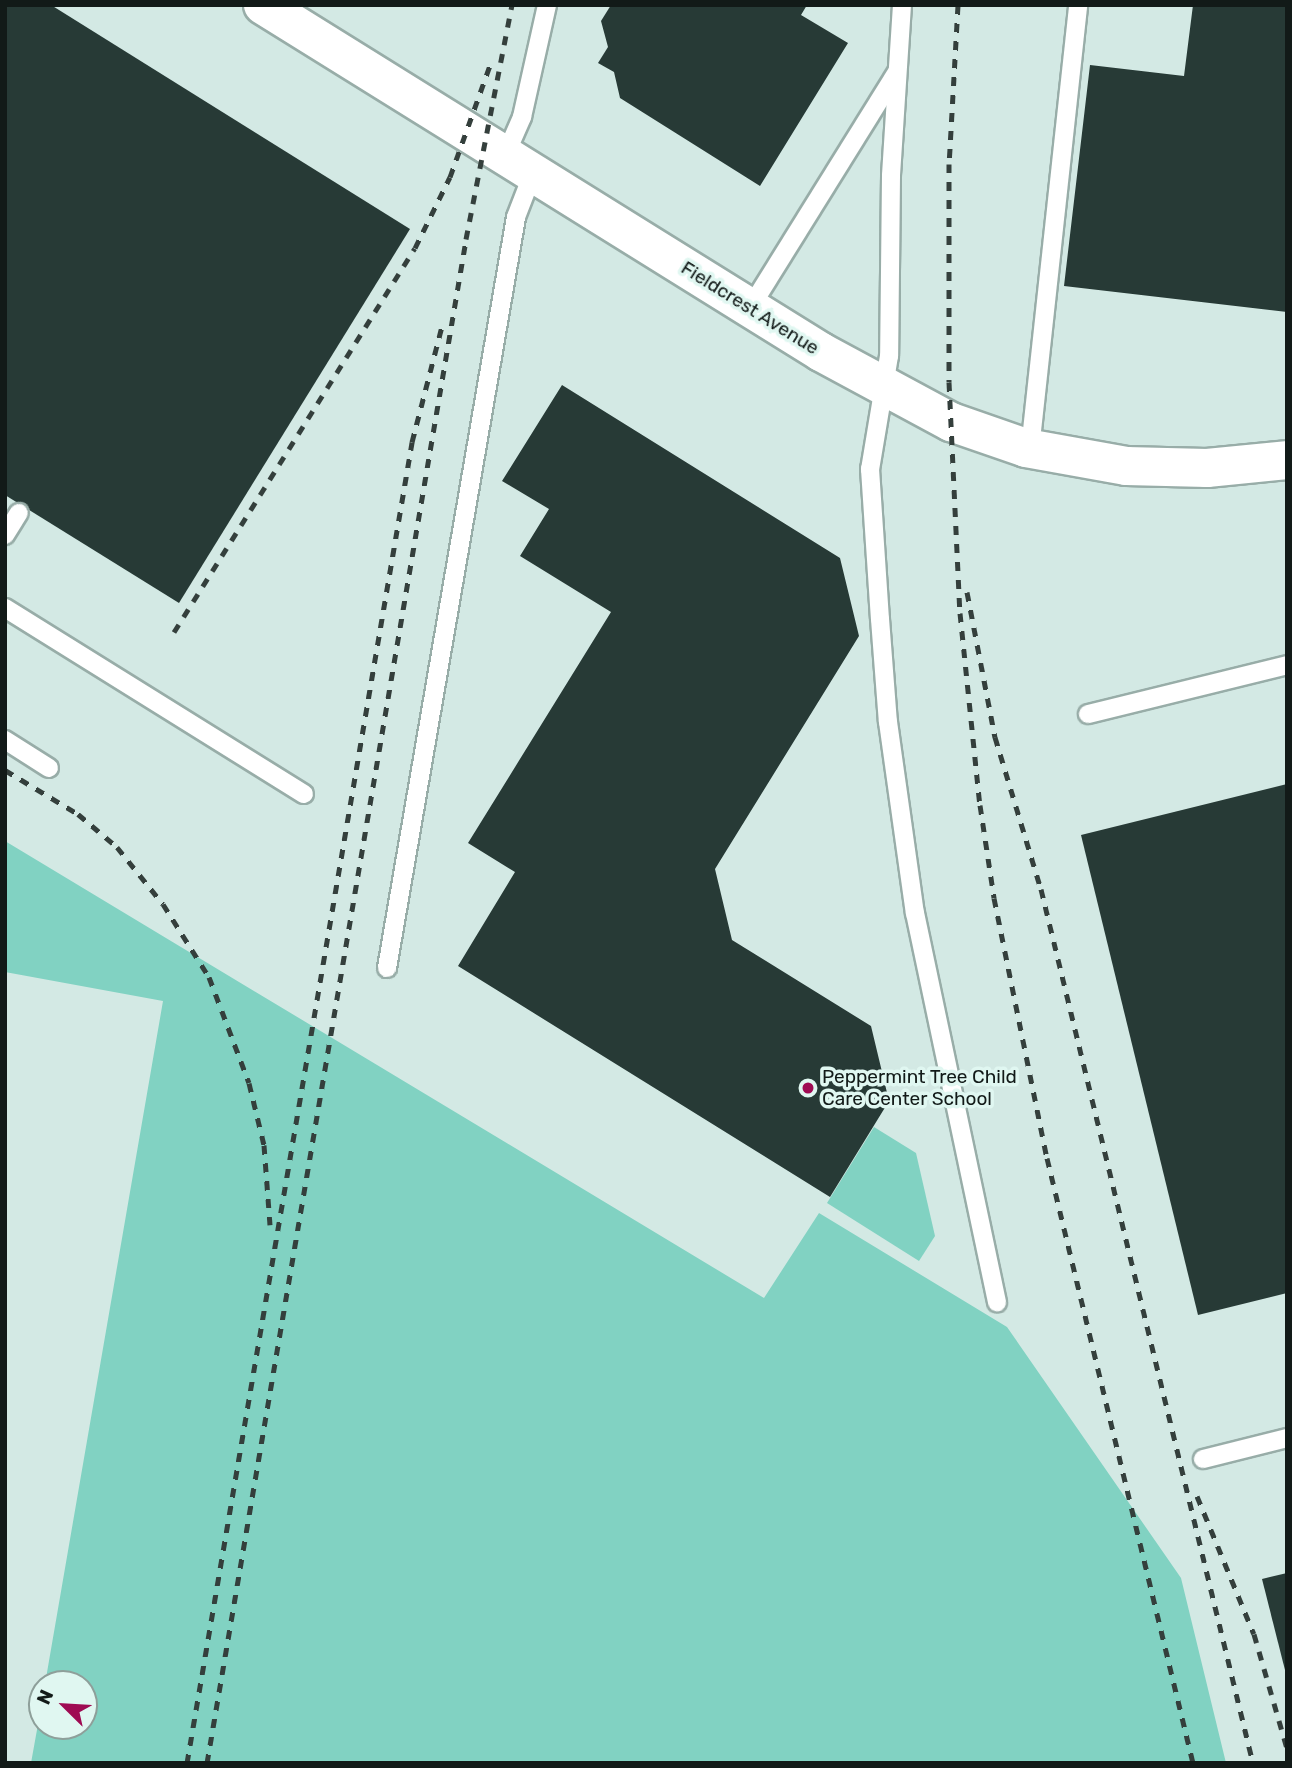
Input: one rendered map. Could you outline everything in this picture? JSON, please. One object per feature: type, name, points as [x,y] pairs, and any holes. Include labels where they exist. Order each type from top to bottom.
[{"type":"street","name":"Fieldcrest Avenue","points":[[263,5],[750,308],[885,389],[951,422],[1030,449],[1101,463],[1180,469],[1287,460]]},
{"type":"lane","points":[[387,968],[516,217],[523,117],[547,5]]},
{"type":"lane","points":[[902,5],[891,176],[890,340],[885,389],[873,441],[870,483],[895,780],[921,944],[997,1302]]},
{"type":"lane","points":[[1030,449],[1078,5]]},
{"type":"lane","points":[[750,308],[898,70]]},
{"type":"lane","points":[[5,535],[19,513]]},
{"type":"lane","points":[[5,608],[304,794]]},
{"type":"lane","points":[[1088,714],[1287,665]]},
{"type":"lane","points":[[5,740],[49,768]]},
{"type":"lane","points":[[1203,1459],[1287,1438]]},
{"type":"green space","points":[[5,841],[764,1298],[819,1213],[1007,1327],[1181,1578],[1226,1763],[31,1763],[35,1740],[98,1740],[98,1670],[47,1670],[163,1001],[5,972]]},
{"type":"green space","points":[[874,1127],[916,1153],[935,1236],[919,1261],[827,1203]]},
{"type":"building","points":[[5,5],[51,5],[410,229],[179,603],[5,495]]},
{"type":"building","points":[[611,5],[807,5],[801,15],[848,43],[760,186],[620,98],[614,72],[598,63],[608,47],[601,21]]},
{"type":"building","points":[[1193,5],[1287,5],[1287,312],[1064,286],[1090,65],[1184,76]]},
{"type":"building","points":[[562,385],[840,558],[859,636],[715,869],[732,940],[871,1026],[889,1101],[830,1197],[458,966],[515,872],[468,843],[611,612],[520,556],[549,509],[502,481]]},
{"type":"building","points":[[1287,784],[1287,1293],[1198,1315],[1081,835]]},
{"type":"building","points":[[1287,1573],[1287,1674],[1286,1674],[1262,1579]]},
{"type":"railway","points":[[207,1763],[466,239],[512,5]]},
{"type":"railway","points":[[958,5],[949,164],[949,382],[960,613],[980,805],[994,898],[1047,1158],[1193,1763]]},
{"type":"railway","points":[[174,632],[415,248],[450,177],[490,65]]},
{"type":"railway","points":[[187,1763],[412,442],[442,326]]},
{"type":"railway","points":[[967,592],[995,737],[1041,889],[1253,1763]]},
{"type":"railway","points":[[5,770],[78,814],[117,847],[163,904],[209,977],[249,1083],[264,1145],[270,1225]]},
{"type":"railway","points":[[1197,1496],[1254,1634],[1287,1748]]},
{"type":"place","name":"Peppermint Tree Child Care Center School","points":[[808,1088]]}]
